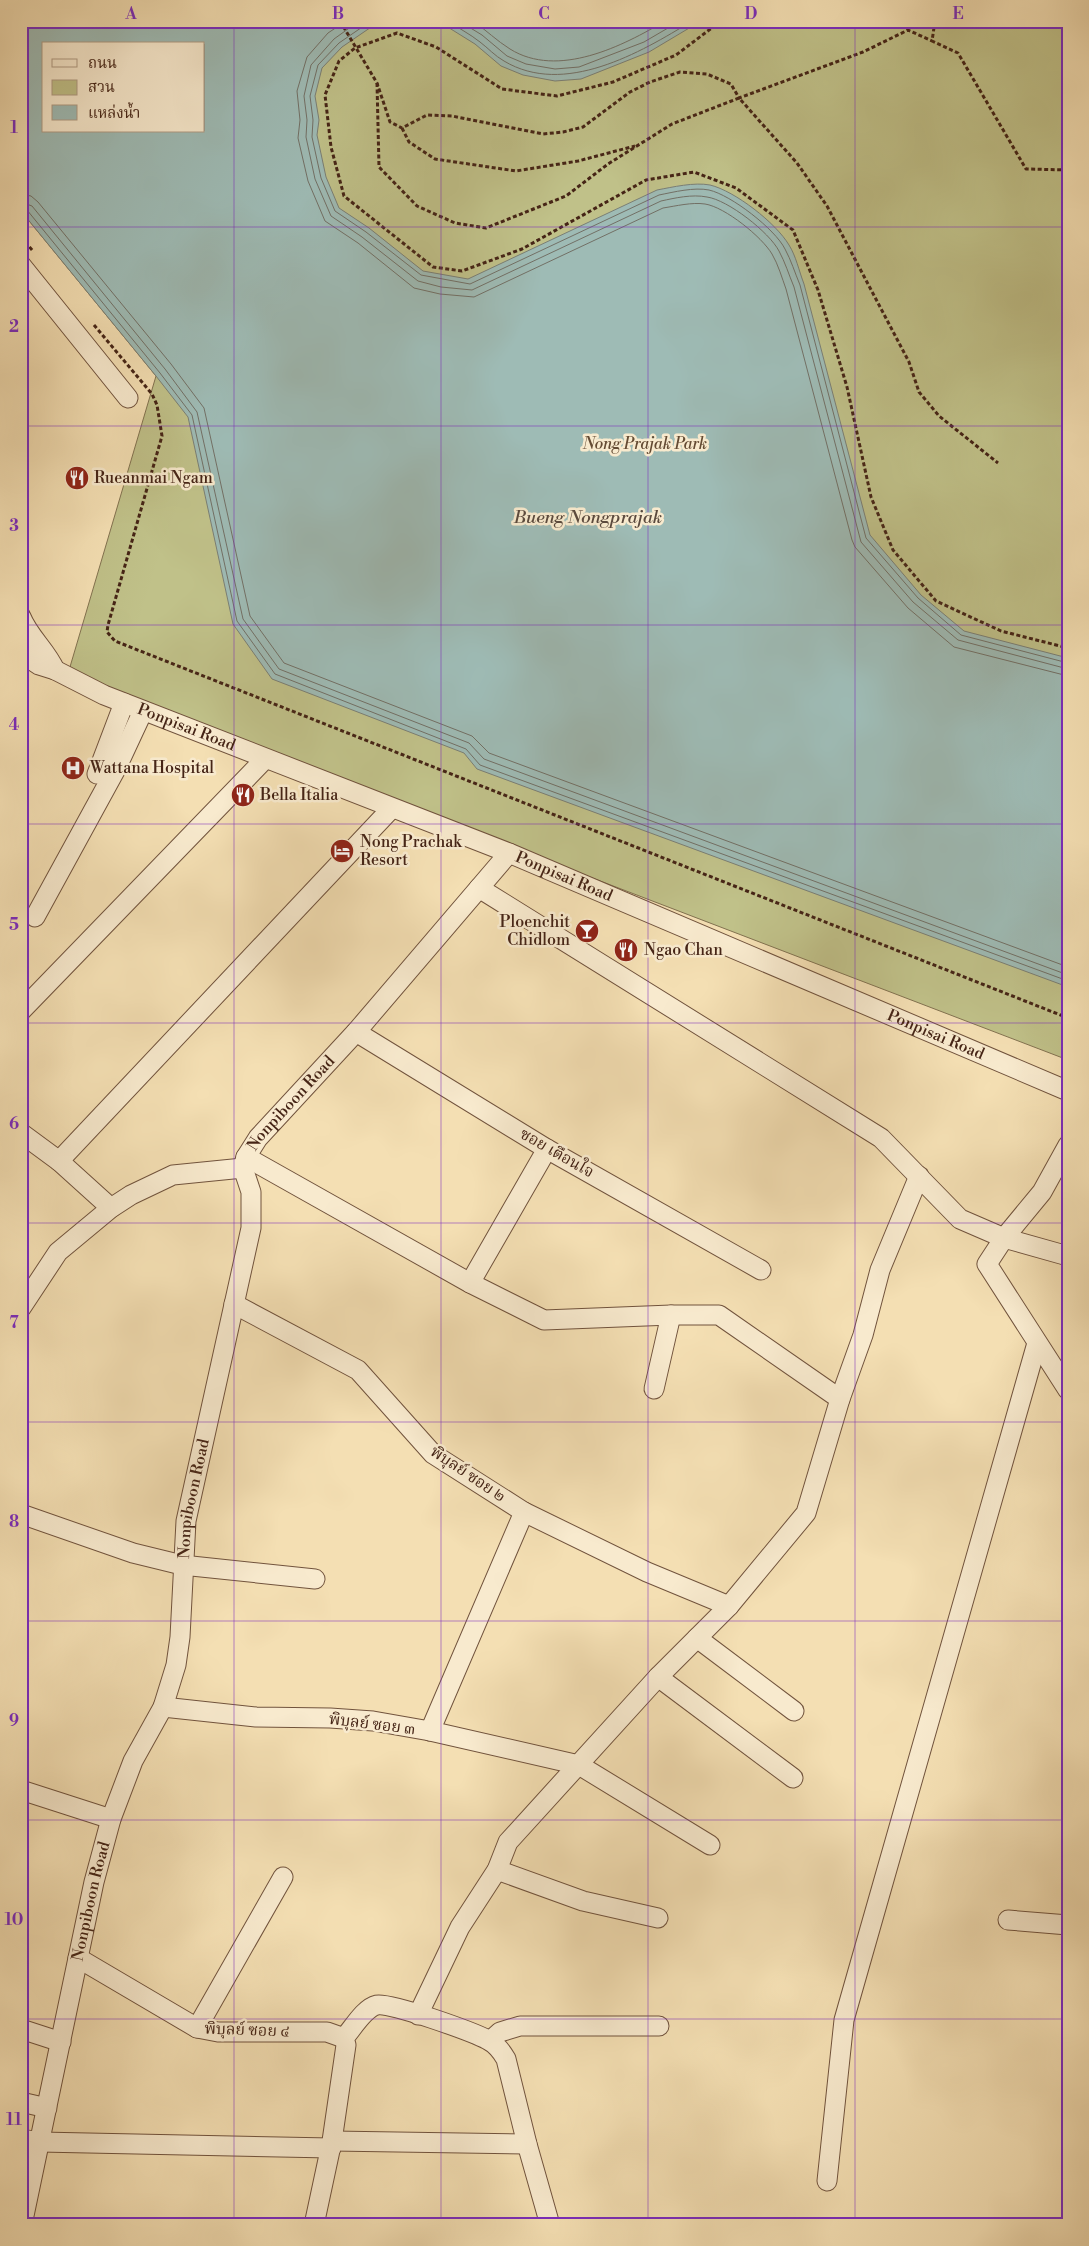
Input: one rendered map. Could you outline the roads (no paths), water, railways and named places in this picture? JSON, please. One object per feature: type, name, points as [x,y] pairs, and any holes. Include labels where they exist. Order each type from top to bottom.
[{"type":"street","points":[[27,258],[128,398]]},
{"type":"street","name":"Ponpisai Road","points":[[21,617],[33,639],[49,656],[55,670]]},
{"type":"street","name":"Ponpisai Road","points":[[22,656],[143,711],[390,809],[509,853],[1068,1091]]},
{"type":"street","points":[[97,774],[124,703]]},
{"type":"street","points":[[35,917],[116,769],[143,711]]},
{"type":"street","points":[[21,1011],[264,759]]},
{"type":"street","points":[[58,1161],[390,809]]},
{"type":"street","name":"Nonpiboon Road","points":[[22,2225],[94,1882],[110,1819],[133,1761],[163,1707],[176,1665],[180,1637],[182,1565],[186,1521],[251,1228],[251,1192],[244,1162],[258,1138],[356,1032],[509,853]]},
{"type":"street","points":[[479,888],[881,1138],[960,1219],[1004,1238],[1068,1256]]},
{"type":"street","name":"ซอย เตือนใจ","points":[[356,1032],[547,1148],[761,1270]]},
{"type":"street","points":[[21,1133],[58,1161],[111,1208]]},
{"type":"street","points":[[1068,1145],[1042,1192],[1004,1238],[987,1264],[1068,1390]]},
{"type":"street","points":[[470,1283],[547,1148]]},
{"type":"street","points":[[21,1308],[58,1252],[111,1208],[131,1195],[173,1175],[244,1162],[470,1283],[544,1320],[671,1315],[719,1316],[840,1399]]},
{"type":"street","points":[[418,2015],[460,1927],[497,1870],[508,1842],[658,1677],[729,1606],[806,1514],[840,1399],[863,1335],[880,1270],[919,1176]]},
{"type":"street","name":"พิบุลย์ ซอย ๒","points":[[234,1304],[358,1370],[433,1454],[524,1512],[646,1572],[729,1606]]},
{"type":"street","points":[[654,1389],[671,1315]]},
{"type":"street","points":[[827,2181],[844,2020],[1037,1344]]},
{"type":"street","points":[[430,1732],[524,1512]]},
{"type":"street","points":[[21,1514],[124,1551],[182,1565],[315,1579]]},
{"type":"street","points":[[697,1638],[794,1711]]},
{"type":"street","points":[[658,1677],[793,1778]]},
{"type":"street","name":"พิบุลย์ ซอย ๓","points":[[163,1707],[256,1717],[330,1718],[372,1721],[579,1765],[710,1845]]},
{"type":"street","points":[[21,1790],[110,1819]]},
{"type":"street","points":[[497,1870],[583,1900],[658,1918]]},
{"type":"street","points":[[197,2028],[283,1877]]},
{"type":"street","points":[[1008,1920],[1068,1925]]},
{"type":"street","name":"พิบุลย์ ซอย ๔","points":[[78,1958],[197,2028],[218,2032],[327,2032],[344,2038]]},
{"type":"street","points":[[314,2225],[332,2144],[346,2045],[344,2038],[369,2009],[377,2005],[386,2005],[418,2015],[490,2041],[502,2052],[506,2060],[550,2225]]},
{"type":"street","points":[[490,2041],[500,2032],[520,2026],[659,2026]]},
{"type":"street","points":[[21,2029],[61,2042]]},
{"type":"street","points":[[21,2102],[48,2108]]},
{"type":"street","points":[[21,2138],[40,2142],[527,2144]]},
{"type":"water","name":"Bueng Nongprajak","points":[[21,21],[380,21],[342,47],[322,68],[315,96],[319,120],[317,135],[326,177],[339,208],[369,228],[423,271],[468,279],[657,190],[690,184],[704,184],[720,188],[743,201],[775,227],[783,236],[796,259],[870,535],[921,595],[964,631],[1068,658],[1068,987],[477,769],[464,753],[272,679],[233,624],[188,417],[21,211]]},
{"type":"water","points":[[438,21],[701,21],[649,52],[581,79],[555,81],[523,75],[501,66],[475,44]]},
{"type":"place","name":"Rueanmai Ngam","points":[[77,478]]},
{"type":"place","name":"Wattana Hospital","points":[[73,768]]},
{"type":"place","name":"Bella Italia","points":[[243,795]]},
{"type":"place","name":"Nong Prachak Resort","points":[[342,851]]},
{"type":"place","name":"Ploenchit Chidlom","points":[[587,931]]},
{"type":"place","name":"Ngao Chan","points":[[626,950]]},
{"type":"park label","name":"Nong Prajak Park","points":[[645,444]]}]
